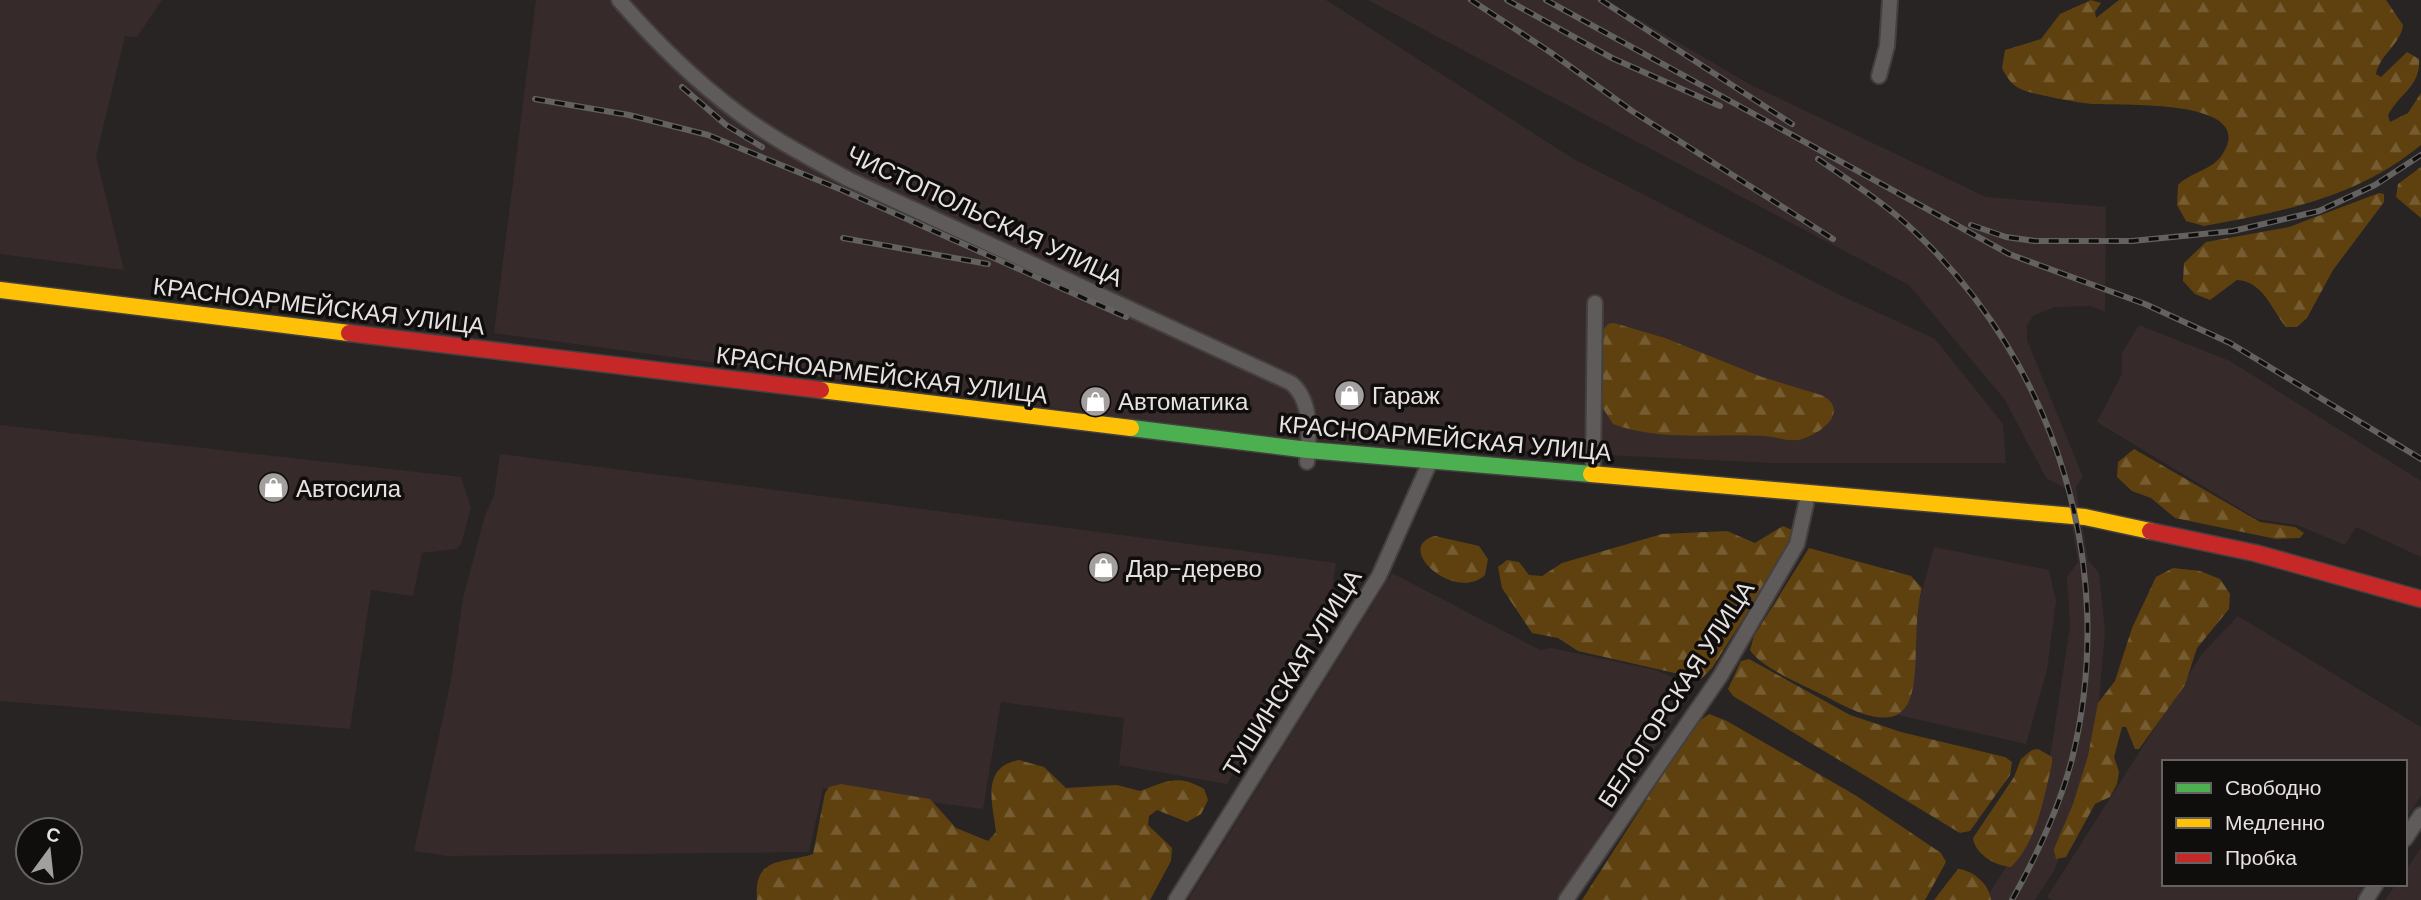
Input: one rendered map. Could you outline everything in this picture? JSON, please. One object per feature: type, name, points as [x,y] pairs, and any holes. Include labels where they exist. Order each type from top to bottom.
[{"type":"main road","name":"КРАСНОАРМЕЙСКАЯ УЛИЦА","points":[[0,290],[1307,456]]},
{"type":"main road","name":"КРАСНОАРМЕЙСКАЯ УЛИЦА","points":[[0,302],[1307,456],[2099,533],[2314,581],[2421,611]]},
{"type":"main road","name":"КРАСНОАРМЕЙСКАЯ УЛИЦА","points":[[1428,467],[1592,474],[2085,517],[2256,553],[2421,598]]},
{"type":"street","name":"ЧИСТОПОЛЬСКАЯ УЛИЦА","points":[[619,0],[646,31],[736,111],[790,147],[848,179],[1291,383],[1300,391],[1304,403],[1307,456]]},
{"type":"street","points":[[1879,76],[1887,46],[1890,0]]},
{"type":"street","points":[[1592,474],[1595,303]]},
{"type":"street","name":"ТУШИНСКАЯ УЛИЦА","points":[[1177,900],[1379,576],[1428,467]]},
{"type":"street","name":"БЕЛОГОРСКАЯ УЛИЦА","points":[[1566,900],[1721,675],[1797,544],[1806,504]]},
{"type":"street","points":[[2407,836],[2421,815]]},
{"type":"shaded area","points":[[0,0],[162,0],[137,37],[125,36],[96,157],[124,270],[0,254]]},
{"type":"shaded area","points":[[536,0],[1326,0],[1572,158],[1840,295],[1935,339],[2003,424],[2006,463],[1772,463],[1292,440],[494,333]]},
{"type":"shaded area","points":[[1368,0],[1606,0],[1751,85],[1986,197],[2106,207],[2105,312],[2091,306],[2055,307],[2033,316],[2027,326],[2027,340],[2083,477],[2076,487],[2088,560],[2099,573],[2105,632],[2094,756],[2055,869],[2035,900],[1985,900],[2018,848],[2032,815],[2051,752],[2070,626],[2067,577],[2078,562],[2066,489],[2046,478],[2005,400],[1909,285]]},
{"type":"shaded area","points":[[2139,325],[2230,361],[2421,481],[2421,557],[2356,527],[2345,545],[2297,525],[2257,519],[2097,422],[2122,374],[2122,353]]},
{"type":"shaded area","points":[[0,425],[461,477],[471,508],[461,544],[456,549],[422,553],[413,596],[371,590],[350,729],[0,701]]},
{"type":"shaded area","points":[[500,454],[1336,563],[1328,616],[1227,784],[1119,765],[1124,718],[1001,702],[983,809],[823,788],[809,852],[448,856],[414,851],[451,680],[463,598],[485,515],[494,496]]},
{"type":"shaded area","points":[[1934,547],[2049,570],[2056,601],[2047,670],[2026,744],[1889,713]]},
{"type":"shaded area","points":[[1392,573],[1540,650],[1551,648],[1656,670],[1694,687],[1558,900],[1188,900]]},
{"type":"shaded area","points":[[2238,616],[2421,727],[2421,796],[2407,818],[2407,760],[2162,760],[2162,886],[2364,886],[2355,900],[2052,900],[2047,897],[2202,654]]},
{"type":"shaded area","points":[[2421,848],[2421,900],[2385,900],[2395,886],[2407,886],[2407,868]]},
{"type":"green space","points":[[2091,0],[2101,3],[2095,12],[2096,18],[2119,0],[2386,0],[2403,25],[2376,74],[2381,77],[2407,52],[2419,59],[2417,76],[2388,115],[2390,122],[2408,113],[2421,93],[2421,145],[2371,178],[2318,200],[2262,215],[2204,226],[2186,221],[2177,205],[2178,185],[2213,164],[2222,155],[2229,136],[2222,123],[2204,114],[2181,108],[2092,104],[2037,94],[2016,86],[2002,68],[2005,50],[2041,39],[2060,14]]},
{"type":"green space","points":[[2421,167],[2421,218],[2396,197],[2398,184]]},
{"type":"green space","points":[[2379,193],[2384,194],[2384,202],[2333,270],[2307,318],[2297,327],[2286,327],[2254,285],[2237,280],[2210,300],[2195,294],[2183,281],[2184,263],[2206,242],[2289,227]]},
{"type":"green space","points":[[1614,323],[1665,338],[1762,377],[1821,395],[1831,403],[1833,416],[1820,430],[1798,440],[1765,436],[1669,435],[1631,430],[1613,424],[1599,402],[1599,335],[1608,324]]},
{"type":"green space","points":[[2134,449],[2260,522],[2295,527],[2304,533],[2300,538],[2276,539],[2175,518],[2151,498],[2132,491],[2117,477],[2118,462]]},
{"type":"green space","points":[[1783,526],[1792,530],[1791,544],[1712,668],[1701,679],[1578,651],[1558,638],[1532,633],[1502,588],[1498,567],[1507,560],[1519,562],[1529,575],[1542,576],[1562,563],[1662,534],[1727,531],[1755,543]]},
{"type":"green space","points":[[1435,536],[1479,546],[1488,559],[1485,575],[1472,582],[1458,582],[1433,570],[1424,561],[1420,551],[1424,542]]},
{"type":"green space","points":[[1809,548],[1911,576],[1922,588],[1912,692],[1904,709],[1889,717],[1864,714],[1808,688],[1764,664],[1750,650],[1754,636]]},
{"type":"green space","points":[[2173,568],[2200,571],[2220,579],[2230,594],[2229,609],[2197,648],[2185,685],[2139,749],[2135,749],[2126,727],[2122,727],[2114,757],[2119,772],[2117,784],[2110,797],[2095,804],[2066,857],[2056,859],[2054,849],[2073,804],[2088,756],[2098,703],[2115,681],[2132,628],[2156,577]]},
{"type":"green space","points":[[1749,659],[1850,715],[1901,732],[2005,757],[2012,762],[2010,775],[1970,831],[1960,833],[1733,696],[1728,689],[1741,661]]},
{"type":"green space","points":[[1709,714],[1727,721],[1855,795],[1941,853],[1946,862],[1925,900],[1582,900],[1695,724]]},
{"type":"green space","points":[[2038,749],[2052,757],[2052,763],[2038,818],[2020,857],[2011,867],[1999,864],[1982,854],[1973,838],[2014,777],[2021,759],[2032,750]]},
{"type":"green space","points":[[1019,760],[1044,767],[1066,788],[1117,785],[1140,791],[1179,780],[1204,789],[1208,800],[1201,814],[1187,822],[1157,810],[1149,816],[1148,825],[1172,848],[1171,861],[1150,900],[757,900],[757,886],[765,868],[781,861],[813,854],[825,793],[829,787],[841,784],[930,799],[956,828],[988,841],[996,832],[992,799],[994,778],[1007,764]]},
{"type":"green space","points":[[1958,869],[1980,879],[1988,889],[1991,900],[1934,900]]},
{"type":"railway","points":[[1471,0],[1632,111],[1833,239]]},
{"type":"railway","points":[[1507,0],[1612,58],[1720,106]]},
{"type":"railway","points":[[1546,0],[2009,254],[2145,304],[2230,343],[2421,459]]},
{"type":"railway","points":[[1601,0],[1792,124]]},
{"type":"railway","points":[[682,87],[726,125],[762,147]]},
{"type":"railway","points":[[535,99],[629,115],[708,135],[842,190],[1126,317]]},
{"type":"railway","points":[[1971,225],[2006,237],[2035,241],[2132,241],[2233,231],[2319,211],[2375,185],[2421,155]]},
{"type":"railway","points":[[1818,159],[1904,222],[1964,285],[2006,344],[2039,407],[2064,475],[2080,544],[2087,616],[2085,688],[2072,759],[2061,796],[2039,849],[2012,900]]},
{"type":"railway","points":[[843,238],[988,264]]},
{"type":"traffic: fast","points":[[1131,428],[1308,450],[1591,474]]},
{"type":"traffic: slow","points":[[0,290],[349,333]]},
{"type":"traffic: slow","points":[[821,390],[1131,428]]},
{"type":"traffic: slow","points":[[1591,474],[2085,517],[2150,531]]},
{"type":"traffic: jam","points":[[349,333],[821,390]]},
{"type":"traffic: jam","points":[[2150,531],[2255,553],[2421,599]]},
{"type":"place","name":"Гараж","points":[[1349,395]]},
{"type":"place","name":"Автоматика","points":[[1095,401]]},
{"type":"place","name":"Автосила","points":[[273,488]]},
{"type":"place","name":"Дар-дерево","points":[[1103,568]]}]
